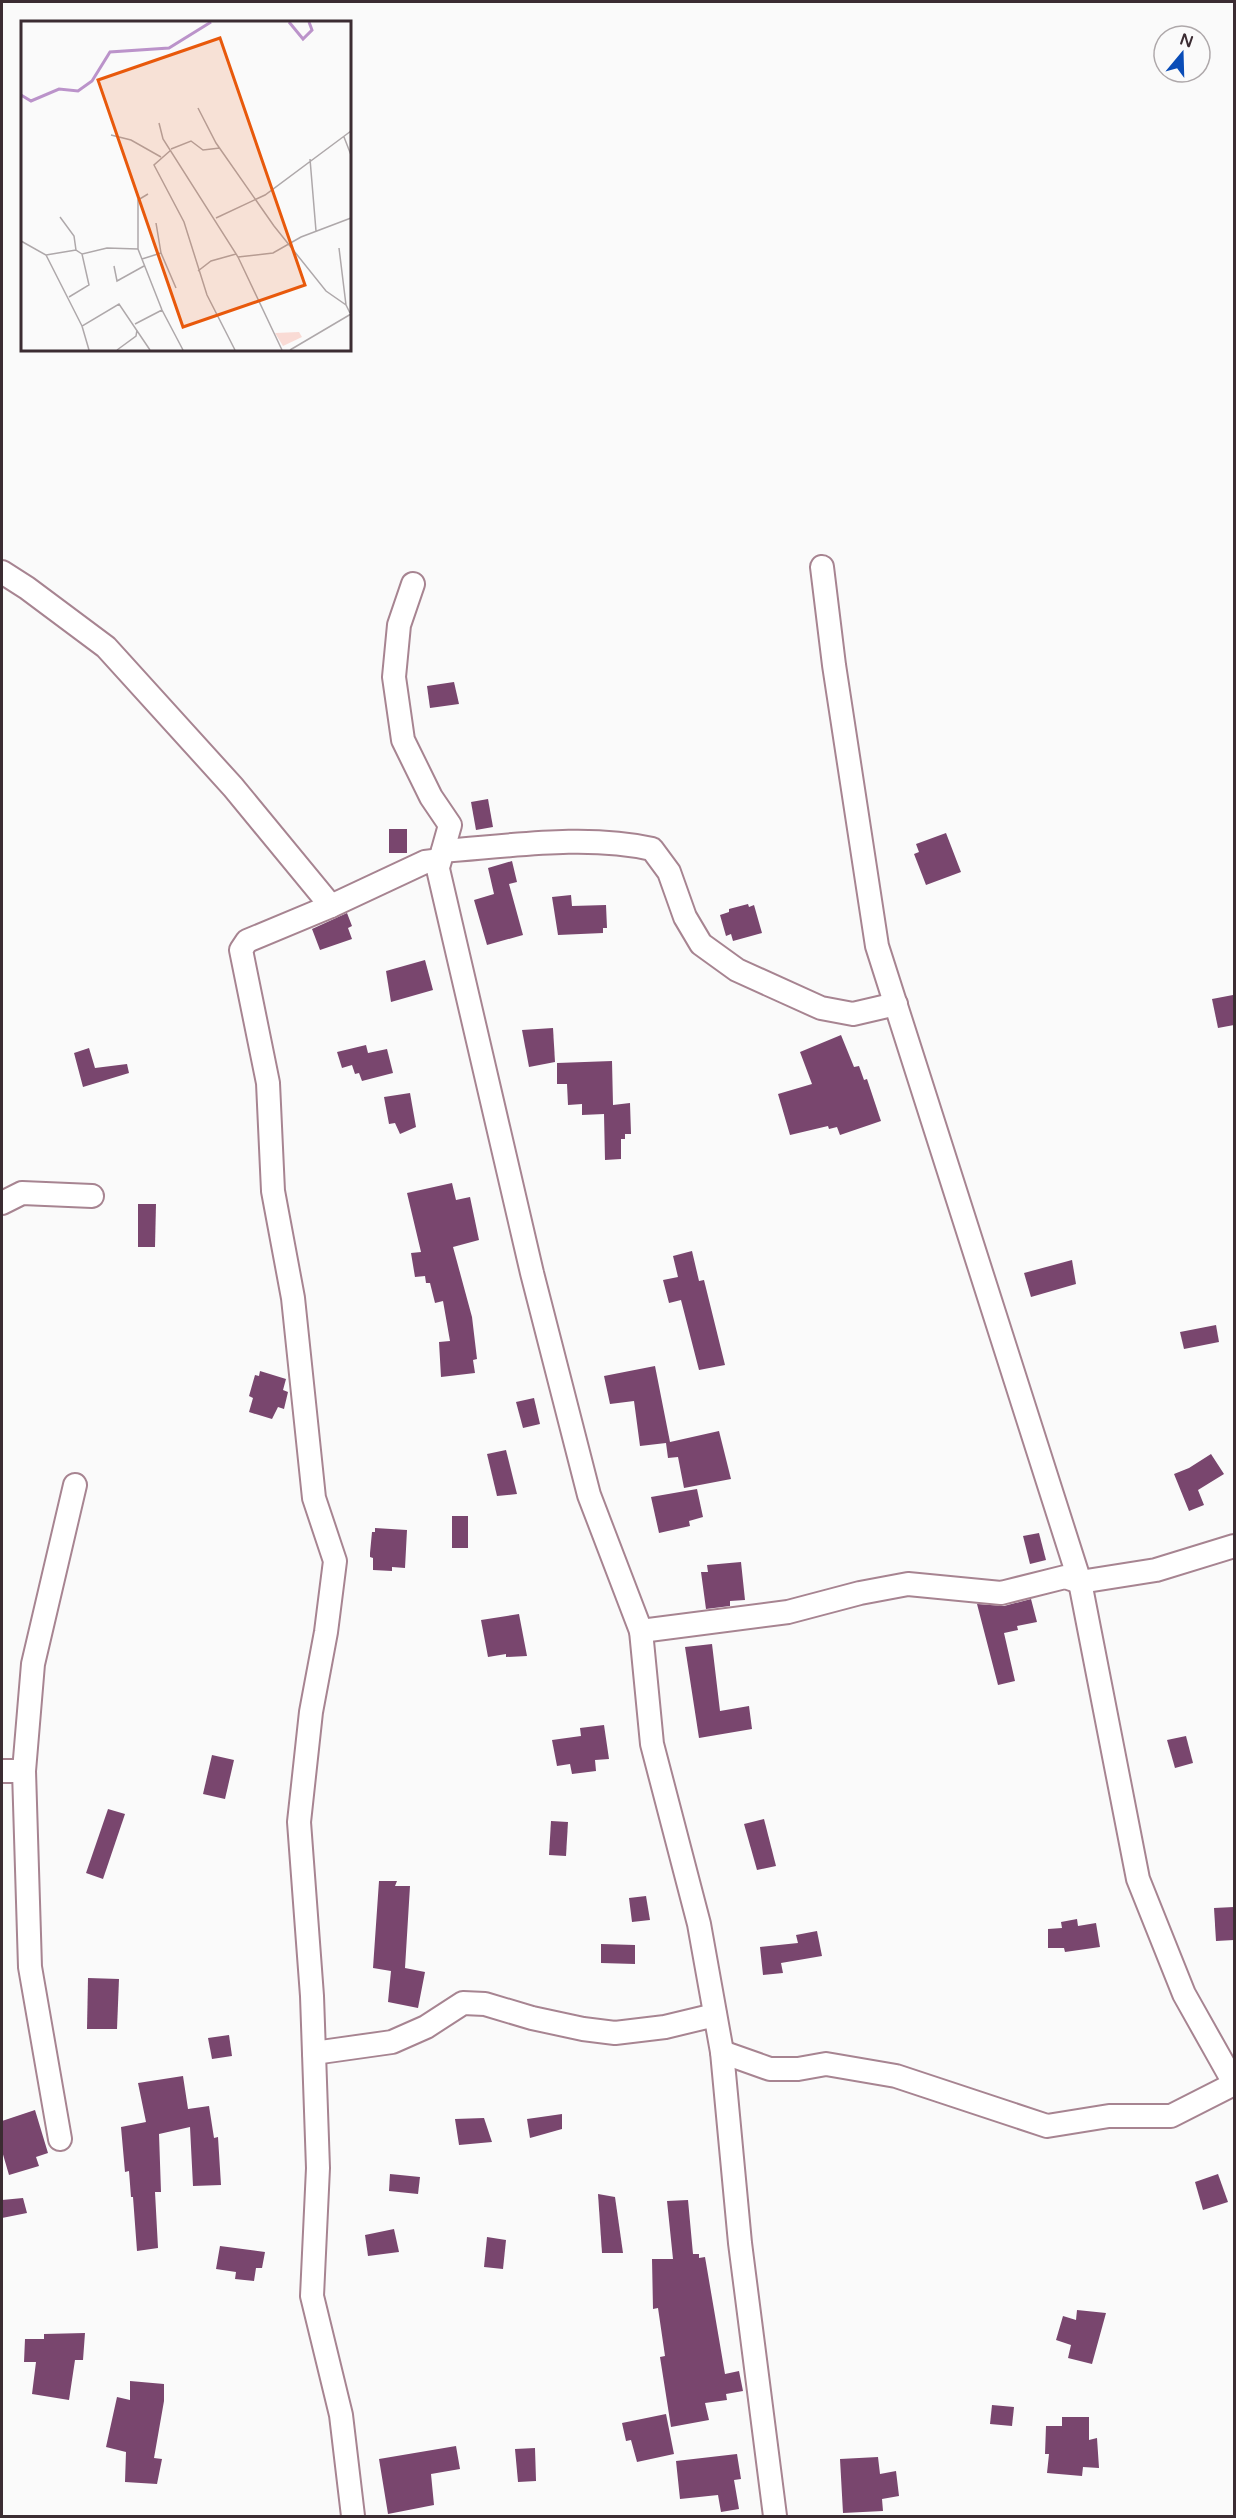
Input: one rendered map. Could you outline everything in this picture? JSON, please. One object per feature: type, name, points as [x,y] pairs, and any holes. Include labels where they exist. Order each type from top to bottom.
[{"type":"street","points":[[722,2052],[770,2069],[798,2069],[826,2064],[896,2076],[1047,2126],[1109,2116],[1171,2116],[1234,2084],[1184,1994],[1138,1879],[1080,1582],[877,946],[834,665],[822,567]]},
{"type":"street","points":[[2,572],[106,647],[233,787],[331,906]]},
{"type":"street","points":[[413,584],[399,625],[394,677],[403,740],[431,797],[450,825],[441,860],[532,1274],[589,1495],[641,1631],[651,1743],[699,1924],[722,2052],[740,2243],[776,2517]]},
{"type":"street","points":[[354,2517],[341,2415],[312,2296],[318,2168],[314,2053],[299,1822],[311,1712],[326,1632],[335,1561],[314,1498],[293,1298],[273,1191],[268,1083],[241,950],[246,941],[331,906],[425,862],[539,844],[623,843],[652,849],[669,872],[685,917],[701,945],[737,970],[821,1008],[853,1014],[896,1004]]},
{"type":"street","points":[[2,1203],[22,1193],[92,1197]]},
{"type":"street","points":[[60,2139],[30,1966],[24,1772],[33,1664],[75,1485]]},
{"type":"street","points":[[641,1631],[788,1612],[860,1593],[909,1584],[1001,1593],[1065,1576],[1080,1582],[1156,1570],[1234,1546]]},
{"type":"street","points":[[2,1771],[24,1772]]},
{"type":"street","points":[[314,2053],[392,2042],[426,2027],[463,2003],[485,2004],[542,2020],[615,2033],[665,2027],[715,2015]]},
{"type":"building","points":[[454,682],[459,704],[430,708],[427,686]]},
{"type":"building","points":[[488,799],[493,827],[476,830],[471,802]]},
{"type":"building","points":[[389,829],[407,829],[407,853],[389,853]]},
{"type":"building","points":[[946,833],[961,872],[926,885],[914,854],[919,852],[916,844]]},
{"type":"building","points":[[512,861],[517,882],[509,884],[523,935],[487,945],[474,900],[494,894],[488,868]]},
{"type":"building","points":[[571,895],[572,906],[606,905],[607,928],[603,928],[603,933],[558,935],[552,897]]},
{"type":"building","points":[[748,904],[749,907],[754,905],[762,933],[733,941],[731,934],[726,936],[720,915],[729,912],[729,909]]},
{"type":"building","points":[[347,913],[352,926],[348,928],[352,939],[320,950],[312,929]]},
{"type":"building","points":[[425,960],[433,990],[391,1002],[386,971]]},
{"type":"building","points":[[1233,995],[1234,1025],[1218,1028],[1212,999]]},
{"type":"building","points":[[553,1028],[555,1062],[529,1067],[522,1030]]},
{"type":"building","points":[[841,1035],[854,1067],[859,1066],[864,1080],[867,1079],[881,1121],[840,1135],[837,1127],[829,1129],[828,1126],[790,1135],[778,1094],[812,1084],[800,1052]]},
{"type":"building","points":[[366,1045],[368,1053],[387,1049],[393,1073],[362,1081],[359,1073],[355,1074],[352,1065],[342,1068],[337,1052]]},
{"type":"building","points":[[89,1048],[95,1068],[127,1064],[129,1073],[83,1087],[74,1053]]},
{"type":"building","points":[[612,1061],[613,1105],[630,1103],[631,1134],[625,1134],[625,1139],[621,1139],[621,1159],[605,1160],[604,1114],[582,1115],[582,1104],[568,1105],[567,1084],[557,1084],[557,1063]]},
{"type":"building","points":[[410,1093],[416,1127],[400,1134],[395,1123],[389,1124],[384,1097]]},
{"type":"building","points":[[452,1183],[456,1200],[470,1197],[479,1240],[453,1247],[472,1317],[477,1359],[473,1360],[475,1373],[441,1377],[439,1342],[450,1341],[443,1301],[435,1303],[430,1283],[426,1283],[425,1276],[415,1277],[411,1253],[421,1252],[407,1193]]},
{"type":"building","points":[[138,1204],[156,1204],[155,1247],[138,1247]]},
{"type":"building","points":[[692,1251],[699,1281],[704,1280],[725,1365],[699,1370],[681,1300],[669,1303],[663,1280],[678,1277],[673,1256]]},
{"type":"building","points":[[1072,1260],[1076,1284],[1031,1297],[1024,1273]]},
{"type":"building","points":[[1216,1325],[1219,1342],[1184,1349],[1180,1332]]},
{"type":"building","points":[[655,1366],[670,1442],[719,1431],[731,1479],[684,1488],[678,1457],[668,1458],[666,1443],[640,1446],[634,1401],[610,1404],[604,1376]]},
{"type":"building","points":[[260,1371],[286,1379],[283,1390],[288,1392],[284,1409],[278,1407],[272,1419],[249,1412],[253,1398],[249,1396],[255,1375],[259,1376]]},
{"type":"building","points":[[534,1398],[540,1424],[523,1428],[516,1402]]},
{"type":"building","points":[[506,1450],[517,1494],[497,1496],[487,1454]]},
{"type":"building","points":[[1211,1454],[1224,1474],[1198,1490],[1204,1505],[1189,1511],[1174,1474],[1189,1468]]},
{"type":"building","points":[[697,1489],[703,1517],[689,1521],[690,1526],[659,1533],[651,1497]]},
{"type":"building","points":[[452,1516],[468,1516],[468,1548],[452,1548]]},
{"type":"building","points":[[375,1528],[407,1530],[405,1568],[392,1567],[392,1571],[373,1570],[373,1558],[370,1557],[370,1553],[372,1532],[375,1532]]},
{"type":"building","points":[[1039,1533],[1046,1560],[1030,1564],[1023,1536]]},
{"type":"building","points":[[741,1562],[745,1600],[730,1601],[730,1606],[706,1609],[701,1572],[708,1572],[707,1565]]},
{"type":"building","points":[[1031,1599],[1037,1622],[1017,1626],[1018,1630],[1004,1633],[1015,1681],[998,1685],[977,1604],[1004,1606]]},
{"type":"building","points":[[519,1614],[527,1656],[506,1657],[506,1654],[488,1657],[481,1620]]},
{"type":"building","points":[[712,1644],[720,1711],[749,1706],[752,1729],[699,1738],[685,1647]]},
{"type":"building","points":[[604,1725],[609,1759],[595,1760],[596,1771],[572,1774],[570,1764],[557,1766],[552,1740],[581,1736],[580,1728]]},
{"type":"building","points":[[1186,1736],[1193,1763],[1175,1768],[1167,1740]]},
{"type":"building","points":[[212,1755],[234,1760],[225,1799],[203,1794]]},
{"type":"building","points":[[108,1809],[125,1814],[103,1879],[86,1873]]},
{"type":"building","points":[[764,1819],[776,1866],[757,1870],[744,1824]]},
{"type":"building","points":[[551,1821],[568,1822],[566,1856],[549,1855]]},
{"type":"building","points":[[379,1881],[397,1881],[395,1886],[410,1886],[405,1968],[425,1972],[418,2008],[388,2002],[391,1971],[373,1968]]},
{"type":"building","points":[[646,1896],[650,1920],[632,1922],[629,1898]]},
{"type":"building","points":[[1234,1907],[1234,1940],[1216,1941],[1214,1908]]},
{"type":"building","points":[[1077,1919],[1078,1926],[1096,1923],[1100,1947],[1065,1952],[1064,1948],[1048,1948],[1048,1929],[1062,1928],[1061,1922]]},
{"type":"building","points":[[817,1931],[822,1956],[781,1963],[783,1973],[763,1975],[760,1947],[798,1943],[796,1935]]},
{"type":"building","points":[[601,1944],[635,1945],[635,1964],[601,1963]]},
{"type":"building","points":[[88,1978],[119,1979],[117,2029],[87,2029]]},
{"type":"building","points":[[229,2035],[232,2056],[212,2059],[208,2038]]},
{"type":"building","points":[[183,2076],[188,2109],[209,2106],[214,2138],[218,2137],[221,2185],[193,2186],[190,2127],[159,2134],[161,2192],[155,2192],[158,2248],[137,2251],[133,2197],[131,2197],[129,2171],[125,2172],[121,2127],[146,2122],[138,2083]]},
{"type":"building","points":[[35,2110],[48,2153],[36,2157],[39,2166],[9,2175],[2,2151],[2,2121]]},
{"type":"building","points":[[562,2114],[562,2129],[530,2138],[527,2119]]},
{"type":"building","points":[[484,2118],[492,2142],[459,2145],[455,2119]]},
{"type":"building","points":[[390,2174],[420,2177],[418,2194],[389,2191]]},
{"type":"building","points":[[1218,2174],[1228,2202],[1203,2210],[1195,2182]]},
{"type":"building","points":[[598,2194],[615,2197],[623,2253],[602,2253]]},
{"type":"building","points":[[23,2198],[27,2213],[2,2218],[2,2200]]},
{"type":"building","points":[[688,2200],[693,2254],[699,2254],[699,2258],[705,2257],[725,2374],[739,2371],[743,2391],[726,2394],[727,2400],[705,2403],[709,2420],[671,2427],[660,2357],[665,2356],[658,2308],[653,2309],[652,2259],[673,2259],[667,2201]]},
{"type":"building","points":[[394,2229],[399,2252],[368,2256],[365,2235]]},
{"type":"building","points":[[487,2237],[506,2240],[503,2269],[484,2267]]},
{"type":"building","points":[[220,2246],[265,2252],[262,2268],[256,2268],[254,2281],[235,2279],[236,2272],[216,2269]]},
{"type":"building","points":[[1077,2310],[1106,2313],[1092,2364],[1068,2358],[1071,2345],[1056,2340],[1063,2316],[1076,2320]]},
{"type":"building","points":[[85,2333],[83,2360],[75,2360],[69,2400],[32,2394],[36,2362],[24,2362],[25,2339],[44,2339],[44,2334]]},
{"type":"building","points":[[130,2381],[164,2384],[164,2401],[154,2458],[162,2459],[157,2484],[125,2482],[126,2452],[106,2447],[117,2397],[130,2400]]},
{"type":"building","points":[[992,2405],[1014,2407],[1012,2426],[990,2424]]},
{"type":"building","points":[[666,2414],[674,2454],[637,2462],[631,2440],[626,2441],[622,2423]]},
{"type":"building","points":[[1062,2417],[1089,2417],[1089,2440],[1097,2438],[1099,2468],[1083,2467],[1082,2476],[1047,2473],[1049,2454],[1045,2454],[1046,2426],[1062,2426]]},
{"type":"building","points":[[456,2446],[460,2469],[431,2474],[434,2505],[388,2514],[379,2459]]},
{"type":"building","points":[[535,2448],[536,2481],[518,2482],[515,2449]]},
{"type":"building","points":[[737,2454],[741,2479],[734,2480],[739,2509],[721,2512],[718,2495],[680,2499],[676,2461]]},
{"type":"building","points":[[878,2457],[880,2474],[896,2471],[899,2496],[882,2499],[883,2511],[843,2513],[840,2459]]}]
